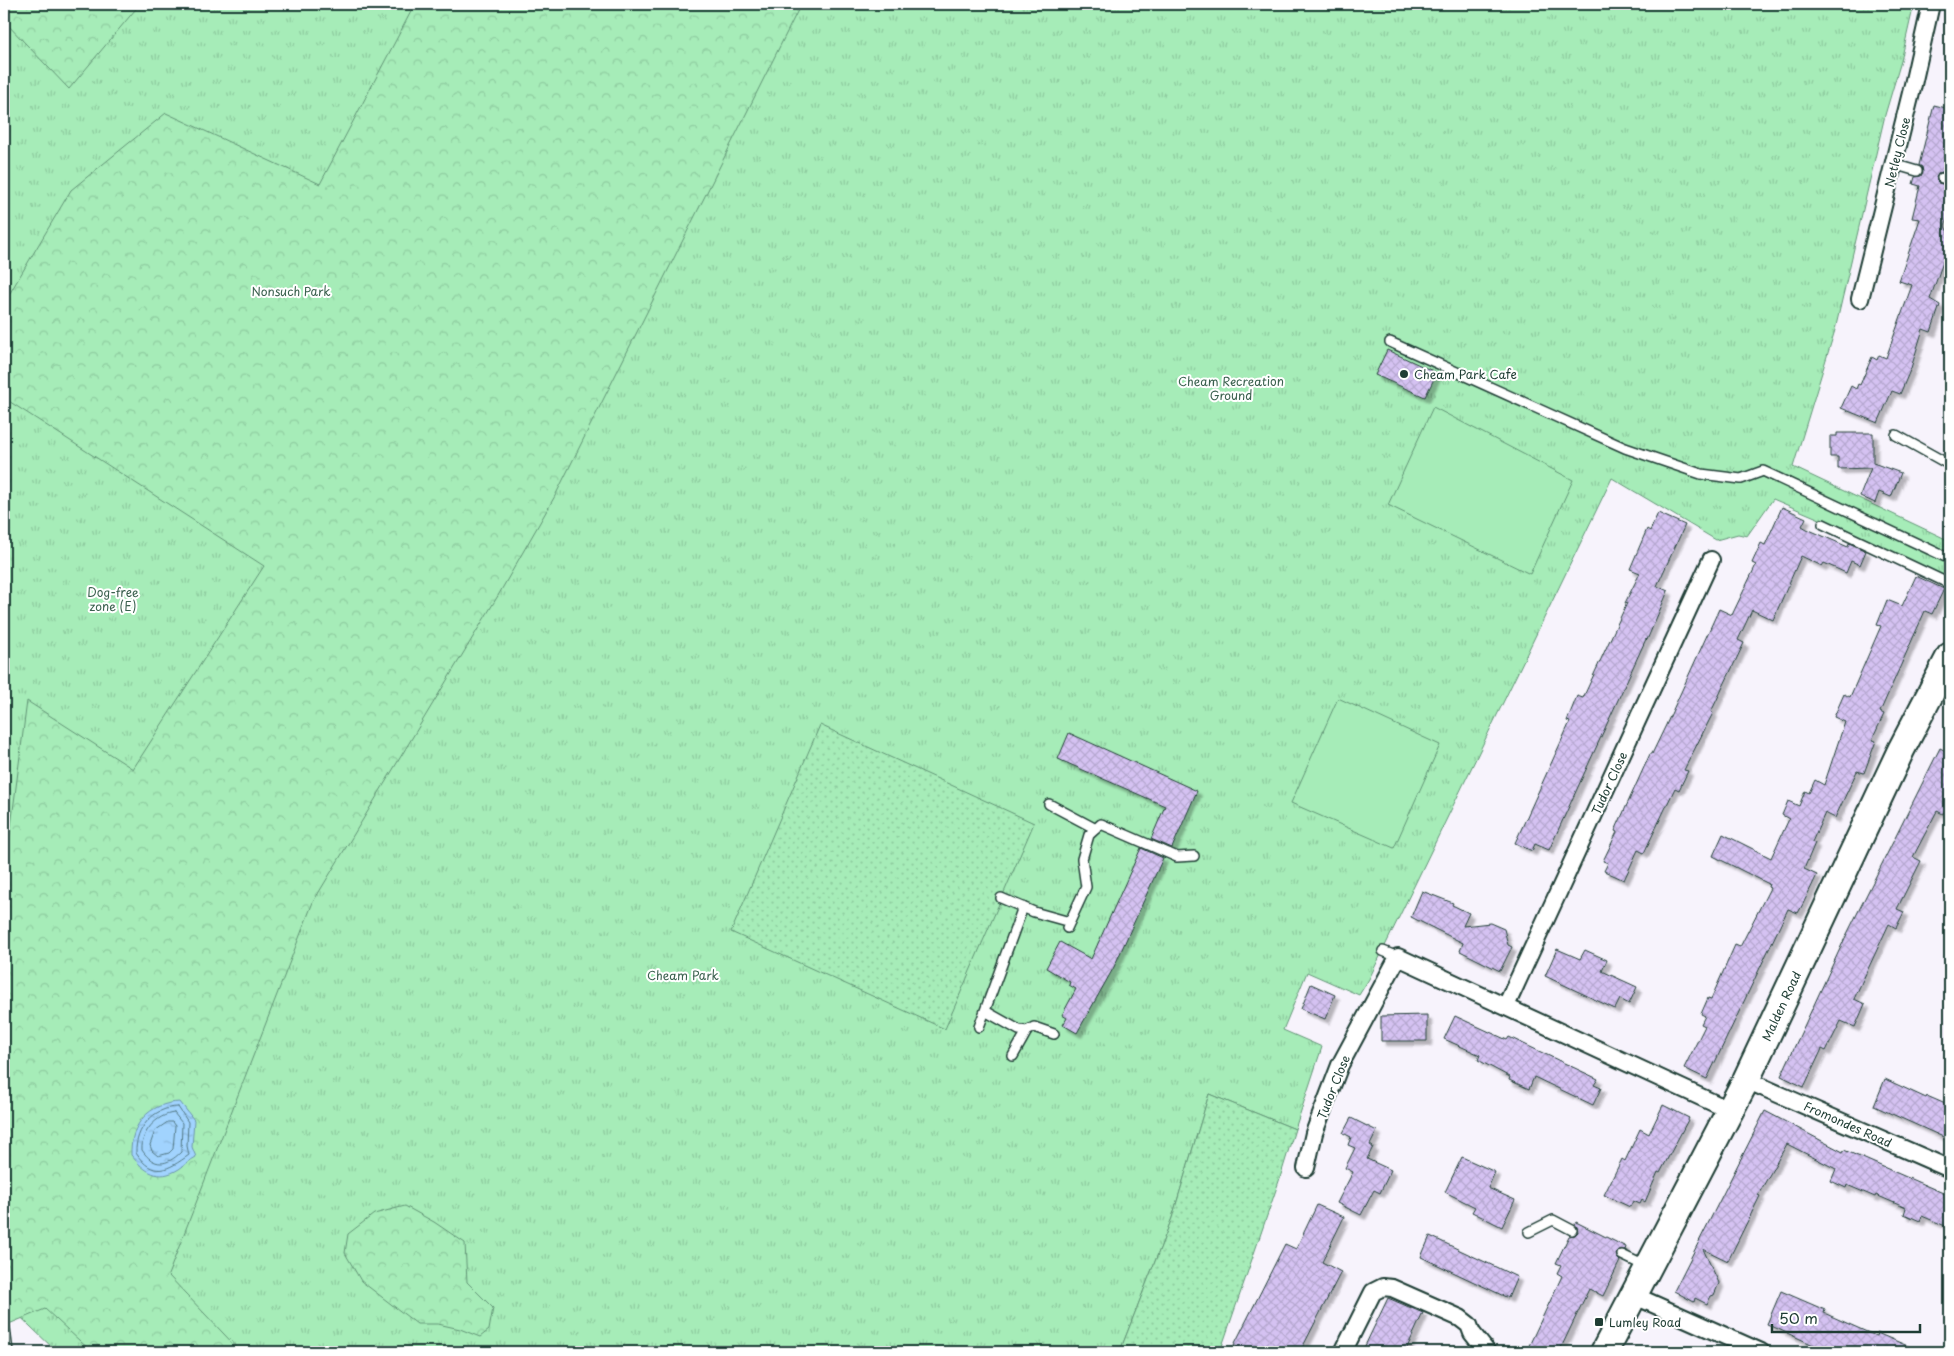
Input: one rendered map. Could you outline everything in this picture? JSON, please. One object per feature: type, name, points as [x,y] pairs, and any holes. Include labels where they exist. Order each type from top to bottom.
[{"type":"main road","name":"Malden Road","points":[[1604,1352],[1731,1111],[1901,750],[1950,656]]},
{"type":"street","name":"Netley Close","points":[[1860,299],[1931,4]]},
{"type":"street","name":"Tudor Close","points":[[1506,1006],[1711,560]]},
{"type":"street","name":"Tudor Close","points":[[1306,1168],[1314,1133],[1340,1065],[1390,954],[1731,1111]]},
{"type":"street","name":"Fromondes Road","points":[[1746,1080],[1950,1169]]},
{"type":"street","points":[[1345,1348],[1372,1292],[1383,1287],[1392,1288],[1460,1318],[1469,1324],[1472,1333],[1485,1350]]},
{"type":"street","points":[[1633,1295],[1761,1352]]},
{"type":"lane","points":[[1894,164],[1917,171]]},
{"type":"lane","points":[[1390,342],[1634,451],[1701,474],[1741,479],[1764,471],[1950,559]]},
{"type":"lane","points":[[1896,435],[1950,465]]},
{"type":"lane","points":[[1823,524],[1950,584]]},
{"type":"lane","points":[[1049,804],[1096,829]]},
{"type":"lane","points":[[1001,898],[1069,925],[1086,887],[1082,859],[1090,835],[1101,824],[1177,857],[1194,856]]},
{"type":"lane","points":[[979,1027],[1023,907]]},
{"type":"lane","points":[[985,1011],[1020,1030],[1027,1031]]},
{"type":"lane","points":[[1013,1056],[1027,1031],[1034,1027],[1054,1034]]},
{"type":"lane","points":[[1529,1232],[1553,1220],[1572,1230]]},
{"type":"lane","points":[[1622,1255],[1648,1267]]},
{"type":"lane","points":[[4,1321],[8,1352]]},
{"type":"green space","points":[[4,4],[1914,4],[1901,61],[1885,115],[1835,330],[1793,467],[1950,541],[1950,580],[1869,540],[1773,499],[1747,536],[1738,534],[1716,540],[1612,478],[1369,979],[1359,995],[1307,972],[1283,1030],[1322,1047],[1295,1129],[1209,1094],[1172,1218],[1120,1351],[1109,1347],[1107,1352],[57,1352],[4,1301]]},
{"type":"green space","points":[[4,4],[140,4],[69,89],[4,21]]},
{"type":"green space","name":"Nonsuch Park","points":[[415,4],[801,4],[555,496],[499,594],[313,902],[168,1275],[241,1352],[92,1352],[45,1309],[4,1326],[4,881],[27,701],[133,769],[264,566],[4,398],[4,303],[71,190],[166,113],[320,184]]},
{"type":"green space","points":[[1433,407],[1573,480],[1530,574],[1388,505]]},
{"type":"green space","points":[[1338,698],[1440,745],[1394,848],[1291,803]]},
{"type":"green space","points":[[820,725],[1034,823],[945,1029],[731,932]]},
{"type":"green space","points":[[1209,1094],[1295,1129],[1220,1352],[1120,1351],[1172,1218]]},
{"type":"green space","points":[[405,1206],[434,1222],[465,1243],[467,1282],[493,1308],[489,1330],[480,1337],[460,1329],[438,1324],[417,1324],[361,1281],[345,1253],[348,1234],[374,1214]]},
{"type":"water","points":[[180,1102],[194,1120],[192,1147],[196,1157],[171,1173],[158,1175],[152,1173],[141,1166],[131,1155],[134,1134],[138,1125],[151,1111],[159,1106]]},
{"type":"building","points":[[1934,105],[1950,109],[1950,174],[1941,172],[1936,177],[1938,183],[1950,186],[1950,206],[1945,226],[1950,242],[1930,299],[1940,305],[1931,332],[1923,329],[1911,368],[1900,394],[1892,391],[1878,423],[1841,408],[1851,386],[1856,389],[1858,384],[1860,385],[1872,357],[1877,360],[1879,355],[1886,358],[1912,285],[1899,281],[1920,219],[1912,218],[1920,186],[1913,184],[1915,177],[1921,176],[1923,172],[1922,167],[1919,165]]},
{"type":"building","points":[[1387,350],[1437,373],[1425,397],[1375,375]]},
{"type":"building","points":[[1837,433],[1873,433],[1873,463],[1901,473],[1891,497],[1879,492],[1875,503],[1860,496],[1871,468],[1838,469],[1838,457],[1830,457],[1830,436],[1837,436]]},
{"type":"building","points":[[1782,507],[1806,518],[1802,526],[1807,529],[1848,547],[1849,543],[1866,551],[1860,565],[1851,561],[1846,573],[1824,563],[1822,566],[1801,556],[1773,620],[1752,610],[1738,640],[1744,643],[1711,712],[1713,713],[1684,770],[1688,771],[1679,790],[1675,788],[1644,853],[1638,850],[1624,880],[1604,871],[1608,863],[1603,861],[1617,832],[1615,831],[1719,609],[1732,615],[1756,565],[1752,563],[1761,543],[1765,545]]},
{"type":"building","points":[[1658,513],[1685,525],[1657,586],[1668,591],[1549,850],[1535,844],[1532,851],[1515,843],[1570,722],[1567,721],[1577,696],[1583,698],[1640,573],[1630,569],[1647,529],[1650,531]]},
{"type":"building","points":[[1916,576],[1944,589],[1932,614],[1925,611],[1880,712],[1884,714],[1872,740],[1876,741],[1864,773],[1857,771],[1835,818],[1825,813],[1812,842],[1815,843],[1804,869],[1817,875],[1803,904],[1798,913],[1788,909],[1707,1079],[1684,1068],[1705,1026],[1701,1024],[1705,1016],[1701,1014],[1708,998],[1711,999],[1735,945],[1740,947],[1770,888],[1768,887],[1769,884],[1713,856],[1723,834],[1771,858],[1789,819],[1782,815],[1788,801],[1799,806],[1805,791],[1809,793],[1815,780],[1824,785],[1845,722],[1834,717],[1844,694],[1850,697],[1881,626],[1877,625],[1887,600],[1902,606]]},
{"type":"building","points":[[1069,733],[1197,791],[1172,848],[1151,839],[1165,806],[1058,759]]},
{"type":"building","points":[[1940,748],[1950,753],[1950,801],[1943,814],[1937,811],[1913,857],[1921,861],[1897,909],[1904,912],[1896,928],[1889,924],[1854,999],[1865,1004],[1855,1027],[1841,1021],[1826,1051],[1822,1049],[1804,1087],[1781,1076],[1845,938]]},
{"type":"building","points":[[1141,848],[1163,858],[1114,967],[1077,1033],[1063,1025],[1067,1018],[1062,1015],[1076,989],[1069,985],[1070,982],[1046,968],[1060,942],[1091,959]]},
{"type":"building","points":[[1422,891],[1453,903],[1452,905],[1469,913],[1463,926],[1490,923],[1504,929],[1508,945],[1512,947],[1500,971],[1460,951],[1463,943],[1411,917]]},
{"type":"building","points":[[1557,949],[1580,959],[1585,950],[1607,960],[1602,971],[1637,987],[1629,1004],[1620,999],[1615,1009],[1545,976]]},
{"type":"building","points":[[1311,984],[1335,995],[1325,1019],[1301,1009]]},
{"type":"building","points":[[1427,1015],[1427,1041],[1381,1041],[1381,1016]]},
{"type":"building","points":[[1455,1016],[1507,1040],[1509,1037],[1598,1079],[1594,1085],[1601,1088],[1593,1105],[1534,1077],[1529,1089],[1509,1080],[1510,1077],[1478,1060],[1480,1055],[1444,1039]]},
{"type":"building","points":[[1885,1079],[1926,1098],[1927,1096],[1950,1106],[1950,1140],[1874,1106]]},
{"type":"building","points":[[1663,1105],[1689,1118],[1660,1173],[1658,1172],[1645,1202],[1642,1200],[1640,1204],[1633,1201],[1630,1207],[1604,1195],[1622,1159],[1625,1161],[1640,1129],[1649,1134]]},
{"type":"building","points":[[1765,1111],[1843,1152],[1844,1150],[1950,1196],[1950,1228],[1922,1216],[1920,1221],[1904,1214],[1906,1208],[1876,1195],[1875,1197],[1847,1185],[1846,1188],[1831,1181],[1836,1169],[1787,1144],[1758,1195],[1760,1196],[1728,1261],[1703,1249],[1719,1283],[1714,1295],[1711,1296],[1707,1304],[1695,1298],[1694,1302],[1674,1291]]},
{"type":"building","points":[[1351,1118],[1377,1131],[1370,1145],[1373,1147],[1367,1159],[1391,1170],[1380,1193],[1374,1190],[1361,1215],[1337,1203],[1353,1172],[1345,1168],[1355,1148],[1348,1145],[1351,1137],[1343,1133]]},
{"type":"building","points":[[1462,1157],[1495,1172],[1488,1188],[1515,1200],[1502,1227],[1472,1212],[1475,1207],[1445,1192]]},
{"type":"building","points":[[1317,1205],[1344,1217],[1322,1262],[1341,1272],[1300,1352],[1248,1352],[1234,1345],[1285,1244],[1296,1249]]},
{"type":"building","points":[[1576,1222],[1626,1247],[1625,1250],[1619,1250],[1616,1253],[1620,1261],[1603,1296],[1589,1289],[1559,1352],[1526,1352],[1562,1276],[1557,1273],[1561,1265],[1556,1263],[1569,1236],[1575,1235],[1578,1232]]},
{"type":"building","points":[[1430,1236],[1517,1277],[1508,1298],[1421,1257]]},
{"type":"building","points":[[1781,1291],[1825,1310],[1824,1313],[1876,1336],[1877,1333],[1922,1352],[1829,1352],[1767,1324]]},
{"type":"building","points":[[1388,1298],[1423,1313],[1405,1352],[1362,1352]]},
{"type":"place","name":"Cheam Park Cafe","points":[[1404,374]]},
{"type":"place","name":"Lumley Road","points":[[1599,1322]]},
{"type":"park label","name":"Cheam Recreation Ground","points":[[1231,388]]},
{"type":"park label","name":"Dog-free zone (E)","points":[[113,599]]},
{"type":"park label","name":"Cheam Park","points":[[683,975]]}]
